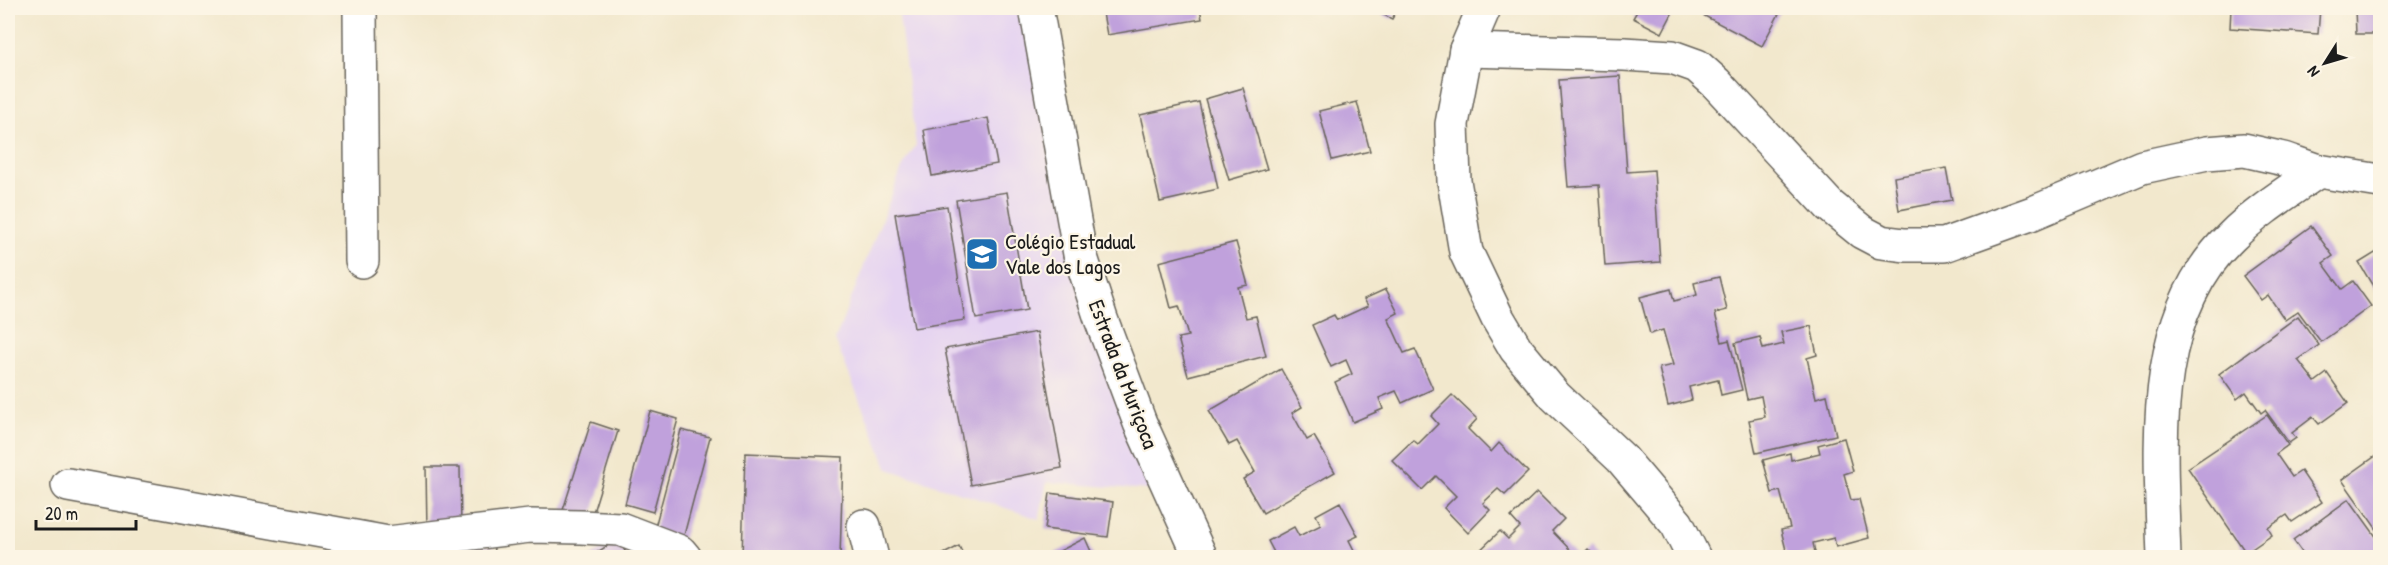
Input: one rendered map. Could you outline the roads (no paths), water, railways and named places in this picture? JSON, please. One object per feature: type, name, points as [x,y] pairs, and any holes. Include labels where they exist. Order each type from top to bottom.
[{"type":"street","points":[[360,8],[362,261]]},
{"type":"street","name":"Estrada da Muriçoca","points":[[1036,8],[1080,254],[1101,319],[1140,423],[1201,558]]},
{"type":"street","points":[[1484,8],[1466,50],[1452,124],[1454,181],[1466,252],[1497,317],[1516,349],[1556,396],[1622,459],[1677,524],[1694,558]]},
{"type":"street","points":[[1466,50],[1671,57],[1696,66],[1716,83],[1830,206],[1862,232],[1881,242],[1905,245],[1944,245],[2033,213],[2142,166],[2207,153],[2244,150],[2284,159],[2318,171],[2380,181]]},
{"type":"street","points":[[2164,558],[2161,406],[2174,338],[2189,294],[2207,263],[2230,238],[2257,214],[2318,171]]},
{"type":"street","points":[[68,485],[388,543],[530,526],[620,530],[680,552],[685,558]]},
{"type":"street","points":[[864,526],[872,558]]},
{"type":"place","name":"Colégio Estadual Vale dos Lagos","points":[[982,254]]}]
